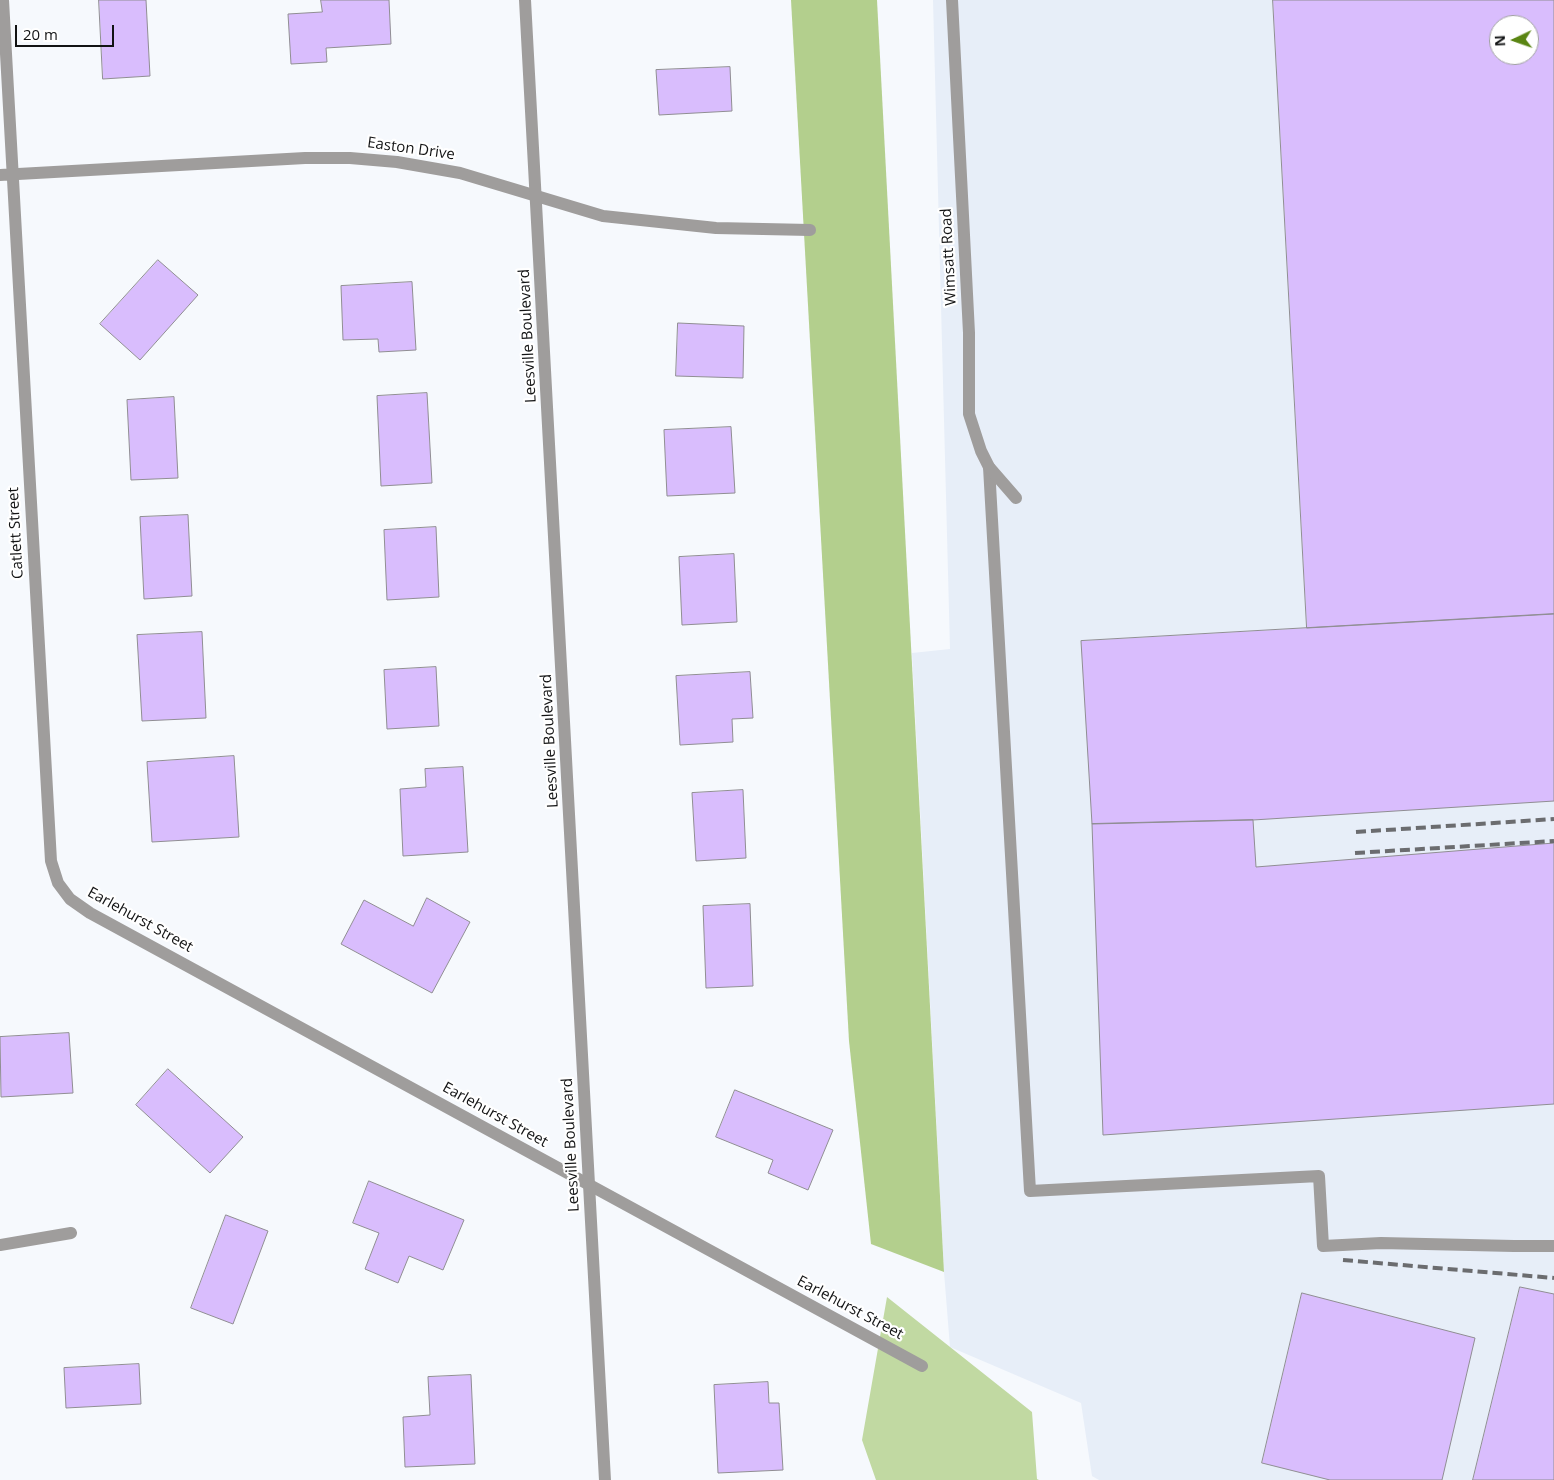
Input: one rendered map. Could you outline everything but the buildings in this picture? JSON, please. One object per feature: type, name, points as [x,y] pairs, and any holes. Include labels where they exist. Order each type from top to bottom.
[{"type":"street","name":"Catlett Street","points":[[3,0],[6,175],[51,861],[58,883]]},
{"type":"street","name":"Leesville Boulevard","points":[[525,0],[605,1480]]},
{"type":"street","name":"Wimsatt Road","points":[[952,0],[969,333],[969,414],[981,451],[989,467],[1016,498]]},
{"type":"street","name":"Easton Drive","points":[[6,175],[305,158],[350,158],[397,162],[460,173],[603,216],[716,228],[810,230]]},
{"type":"street","points":[[989,467],[1030,1191],[1319,1176],[1323,1246],[1381,1243],[1554,1246]]},
{"type":"street","name":"Earlehurst Street","points":[[58,883],[70,899],[90,913],[922,1366]]},
{"type":"street","points":[[0,1245],[71,1233]]},
{"type":"shaded area","points":[[933,0],[1554,0],[1554,1480],[1099,1480],[1092,1476],[1081,1403],[950,1347],[944,1272],[912,653],[950,649]]},
{"type":"green space","points":[[791,0],[877,0],[944,1272],[871,1244],[849,1041]]},
{"type":"green space","points":[[887,1297],[1032,1412],[1037,1479],[1039,1480],[876,1480],[862,1440]]},
{"type":"railway","points":[[1356,832],[1554,819]]},
{"type":"railway","points":[[1355,853],[1554,841]]},
{"type":"railway","points":[[1343,1260],[1554,1278]]}]
